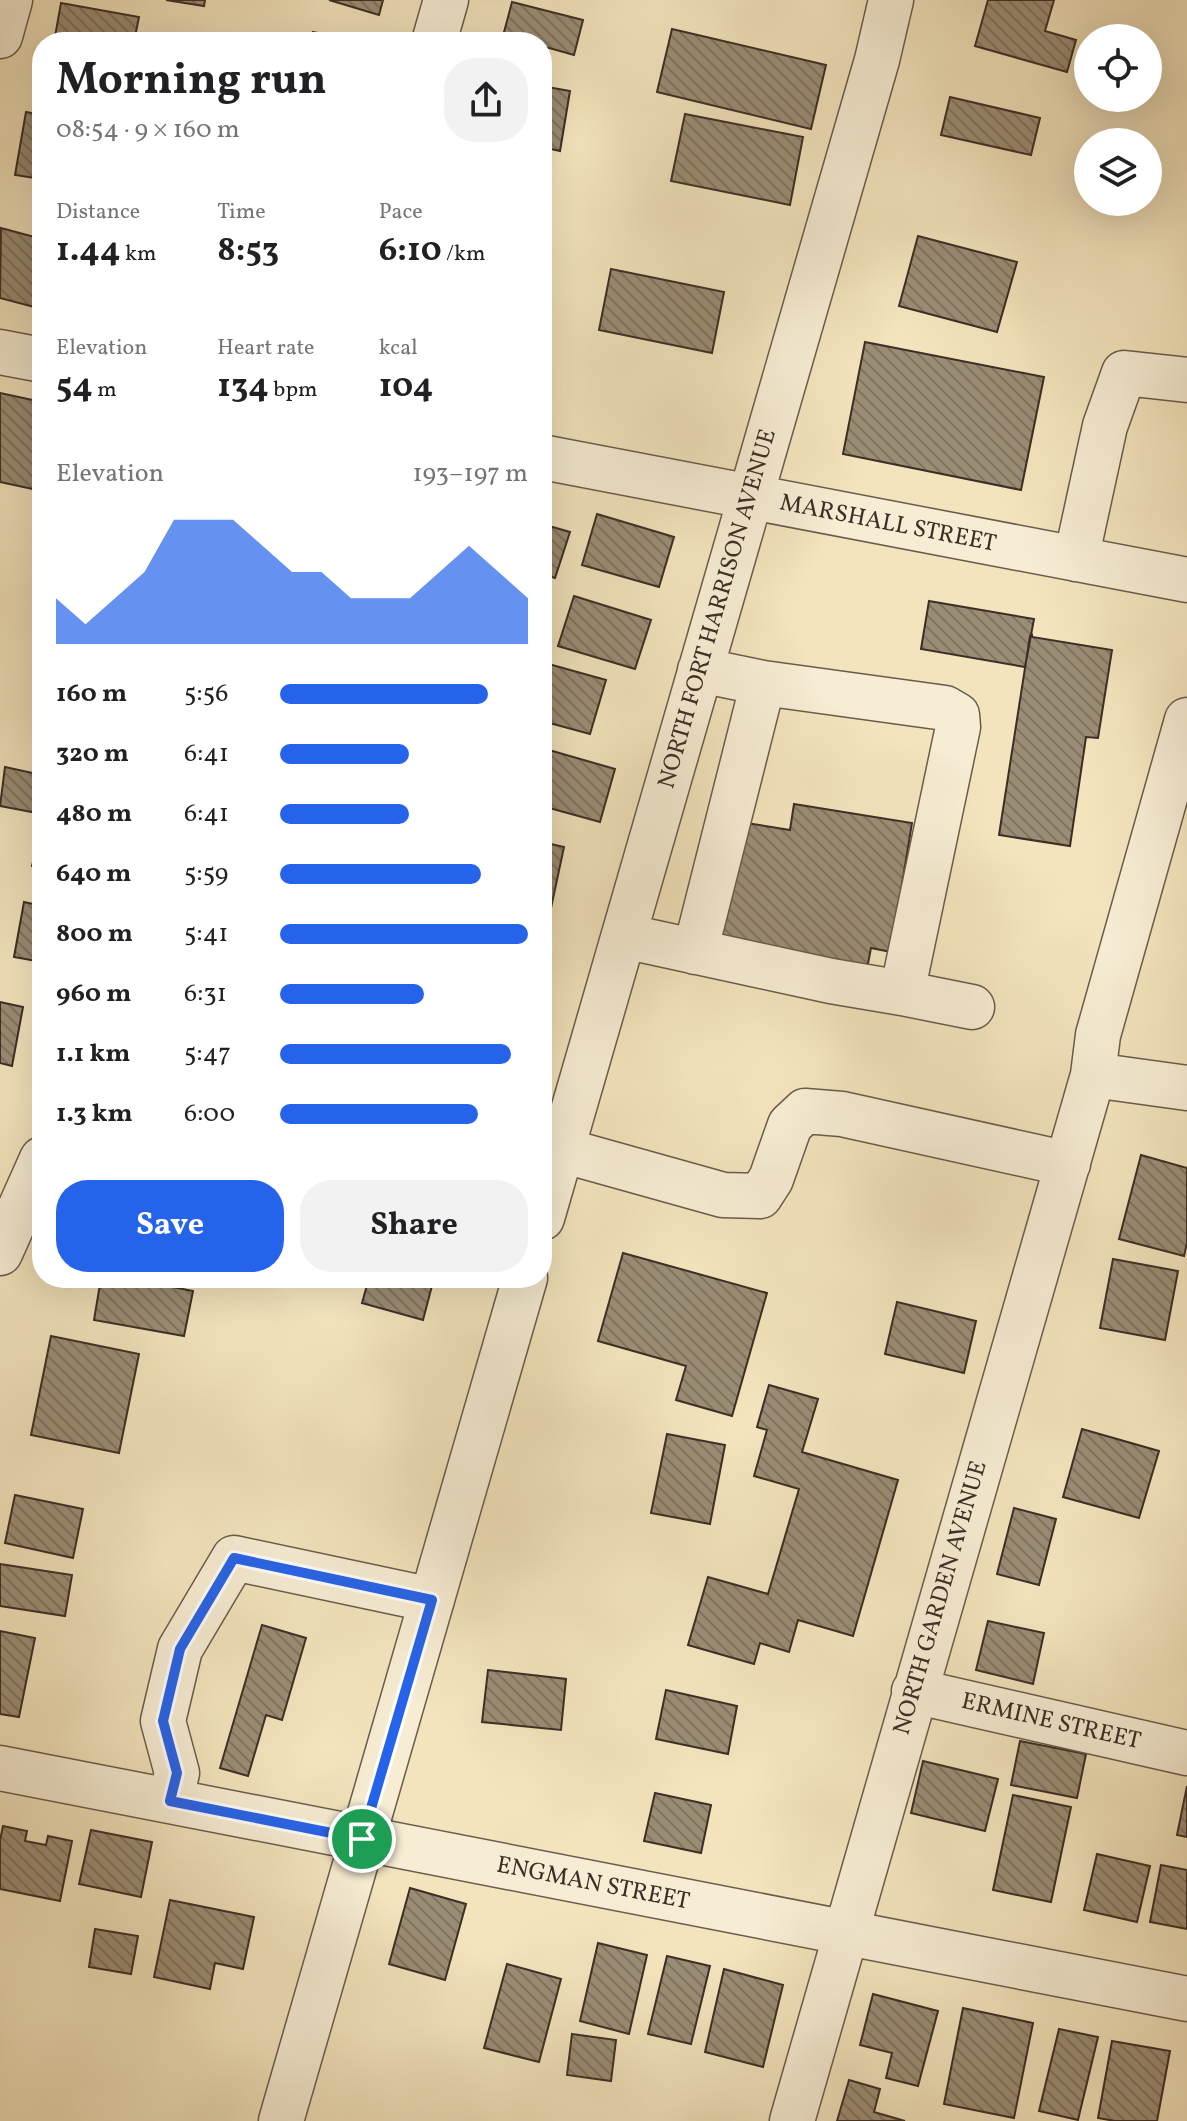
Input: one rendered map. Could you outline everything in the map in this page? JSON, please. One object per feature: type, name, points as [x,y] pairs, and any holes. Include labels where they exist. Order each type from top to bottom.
[{"type":"street","points":[[0,36],[10,0]]},
{"type":"street","points":[[437,32],[446,0]]},
{"type":"street","name":"NORTH FORT HARRISON AVENUE","points":[[552,1184],[877,60],[878,3]]},
{"type":"street","points":[[0,352],[32,358]]},
{"type":"street","points":[[1076,559],[1105,426],[1124,373],[1187,380]]},
{"type":"street","name":"MARSHALL STREET","points":[[552,459],[1187,580]]},
{"type":"street","points":[[700,670],[763,683],[945,708],[957,715],[958,727],[902,993]]},
{"type":"street","points":[[695,952],[763,683]]},
{"type":"street","name":"NORTH GARDEN AVENUE","points":[[792,2121],[1068,1164],[1093,1075],[1098,1035],[1187,720]]},
{"type":"street","points":[[624,936],[972,1007]]},
{"type":"street","points":[[1093,1075],[1187,1088]]},
{"type":"street","points":[[562,1150],[723,1195],[760,1196],[771,1179],[790,1125],[805,1111],[842,1114],[1068,1164]]},
{"type":"street","points":[[0,1253],[32,1181]]},
{"type":"street","points":[[281,2121],[522,1288]]},
{"type":"street","points":[[170,1801],[177,1773],[163,1721],[180,1649],[234,1558],[432,1600]]},
{"type":"street","name":"ERMINE STREET","points":[[914,1691],[1187,1753]]},
{"type":"street","name":"ENGMAN STREET","points":[[0,1768],[1187,1999]]},
{"type":"building","points":[[166,0],[205,0],[204,6]]},
{"type":"building","points":[[329,0],[383,0],[379,15]]},
{"type":"building","points":[[988,0],[1054,0],[1045,31],[1074,39],[1067,72],[975,46]]},
{"type":"building","points":[[512,2],[583,20],[574,55],[552,49],[552,32],[504,32]]},
{"type":"building","points":[[61,3],[139,17],[136,32],[56,32]]},
{"type":"building","points":[[672,29],[826,65],[811,129],[657,92]]},
{"type":"building","points":[[552,88],[570,91],[560,151],[552,149]]},
{"type":"building","points":[[950,97],[1040,118],[1031,155],[941,135]]},
{"type":"building","points":[[26,112],[32,113],[32,178],[15,175]]},
{"type":"building","points":[[685,114],[803,137],[790,205],[671,181]]},
{"type":"building","points":[[1,228],[32,236],[32,306],[0,298]]},
{"type":"building","points":[[918,236],[1017,262],[997,332],[899,306]]},
{"type":"building","points":[[611,269],[724,292],[712,353],[599,330]]},
{"type":"building","points":[[865,342],[1044,377],[1021,490],[843,454]]},
{"type":"building","points":[[0,393],[32,400],[32,489],[0,482]]},
{"type":"building","points":[[597,514],[674,537],[659,587],[582,565]]},
{"type":"building","points":[[552,527],[570,532],[555,578],[552,577]]},
{"type":"building","points":[[574,596],[651,620],[635,669],[558,646]]},
{"type":"building","points":[[929,601],[1034,619],[1025,667],[921,649]]},
{"type":"building","points":[[1032,635],[1112,650],[1098,738],[1086,737],[1070,846],[999,835]]},
{"type":"building","points":[[552,665],[606,680],[590,734],[552,724]]},
{"type":"building","points":[[552,751],[615,769],[600,822],[552,809]]},
{"type":"building","points":[[5,767],[32,773],[32,812],[0,806]]},
{"type":"building","points":[[794,804],[912,823],[891,952],[871,948],[866,974],[717,949],[740,822],[790,830]]},
{"type":"building","points":[[552,844],[564,847],[552,903]]},
{"type":"building","points":[[24,902],[32,904],[32,960],[14,957]]},
{"type":"building","points":[[0,1002],[23,1007],[12,1066],[0,1063]]},
{"type":"building","points":[[1141,1155],[1187,1168],[1187,1243],[1184,1256],[1119,1239]]},
{"type":"building","points":[[623,1253],[767,1293],[732,1416],[676,1400],[686,1366],[598,1341]]},
{"type":"building","points":[[1113,1259],[1178,1271],[1165,1340],[1100,1328]]},
{"type":"building","points":[[99,1288],[178,1288],[193,1291],[184,1336],[94,1320]]},
{"type":"building","points":[[366,1288],[431,1288],[423,1320],[362,1303]]},
{"type":"building","points":[[897,1302],[976,1321],[964,1373],[885,1354]]},
{"type":"building","points":[[51,1336],[139,1354],[119,1453],[31,1435]]},
{"type":"building","points":[[769,1385],[818,1399],[802,1452],[898,1480],[853,1636],[798,1620],[789,1652],[760,1643],[754,1664],[688,1645],[708,1577],[768,1594],[799,1489],[754,1476],[767,1430],[757,1427]]},
{"type":"building","points":[[1082,1429],[1159,1451],[1139,1518],[1063,1497]]},
{"type":"building","points":[[667,1434],[725,1445],[710,1524],[651,1513]]},
{"type":"building","points":[[15,1495],[83,1509],[73,1558],[5,1543]]},
{"type":"building","points":[[1014,1508],[1056,1519],[1039,1585],[997,1574]]},
{"type":"building","points":[[0,1564],[72,1575],[65,1616],[0,1606]]},
{"type":"building","points":[[988,1621],[1044,1633],[1033,1684],[976,1670]]},
{"type":"building","points":[[262,1625],[306,1638],[282,1720],[266,1715],[248,1776],[220,1768]]},
{"type":"building","points":[[0,1631],[35,1638],[19,1717],[0,1714]]},
{"type":"building","points":[[488,1670],[566,1679],[561,1730],[482,1722]]},
{"type":"building","points":[[666,1690],[737,1706],[728,1754],[656,1739]]},
{"type":"building","points":[[1020,1741],[1086,1754],[1077,1798],[1011,1785]]},
{"type":"building","points":[[923,1761],[998,1779],[985,1831],[911,1813]]},
{"type":"building","points":[[1187,1786],[1187,1837],[1177,1835]]},
{"type":"building","points":[[655,1793],[711,1805],[701,1853],[644,1841]]},
{"type":"building","points":[[1013,1795],[1071,1807],[1051,1902],[993,1890]]},
{"type":"building","points":[[3,1826],[27,1831],[25,1841],[46,1845],[48,1836],[72,1841],[60,1901],[0,1889]]},
{"type":"building","points":[[91,1830],[152,1842],[141,1897],[79,1884]]},
{"type":"building","points":[[1097,1854],[1150,1866],[1137,1922],[1084,1910]]},
{"type":"building","points":[[1161,1865],[1187,1870],[1187,1929],[1150,1922]]},
{"type":"building","points":[[410,1888],[466,1904],[445,1980],[389,1964]]},
{"type":"building","points":[[170,1900],[254,1917],[243,1969],[215,1963],[210,1989],[154,1977]]},
{"type":"building","points":[[95,1929],[138,1936],[131,1974],[89,1967]]},
{"type":"building","points":[[598,1943],[647,1955],[629,2034],[580,2021]]},
{"type":"building","points":[[667,1956],[710,1966],[691,2044],[648,2034]]},
{"type":"building","points":[[507,1964],[561,1979],[539,2062],[484,2048]]},
{"type":"building","points":[[724,1969],[783,1985],[763,2067],[705,2052]]},
{"type":"building","points":[[873,1994],[938,2011],[918,2086],[886,2078],[892,2053],[860,2045]]},
{"type":"building","points":[[963,2008],[1033,2023],[1014,2118],[944,2104]]},
{"type":"building","points":[[1059,2029],[1098,2037],[1078,2120],[1039,2111]]},
{"type":"building","points":[[572,2034],[616,2040],[611,2081],[567,2075]]},
{"type":"building","points":[[1112,2041],[1170,2051],[1157,2121],[1098,2118]]},
{"type":"building","points":[[849,2080],[880,2089],[874,2112],[905,2121],[837,2121]]},
{"type":"route","points":[[234,1558],[432,1600],[362,1839],[170,1801],[177,1773],[163,1721],[180,1649],[234,1558]]}]
